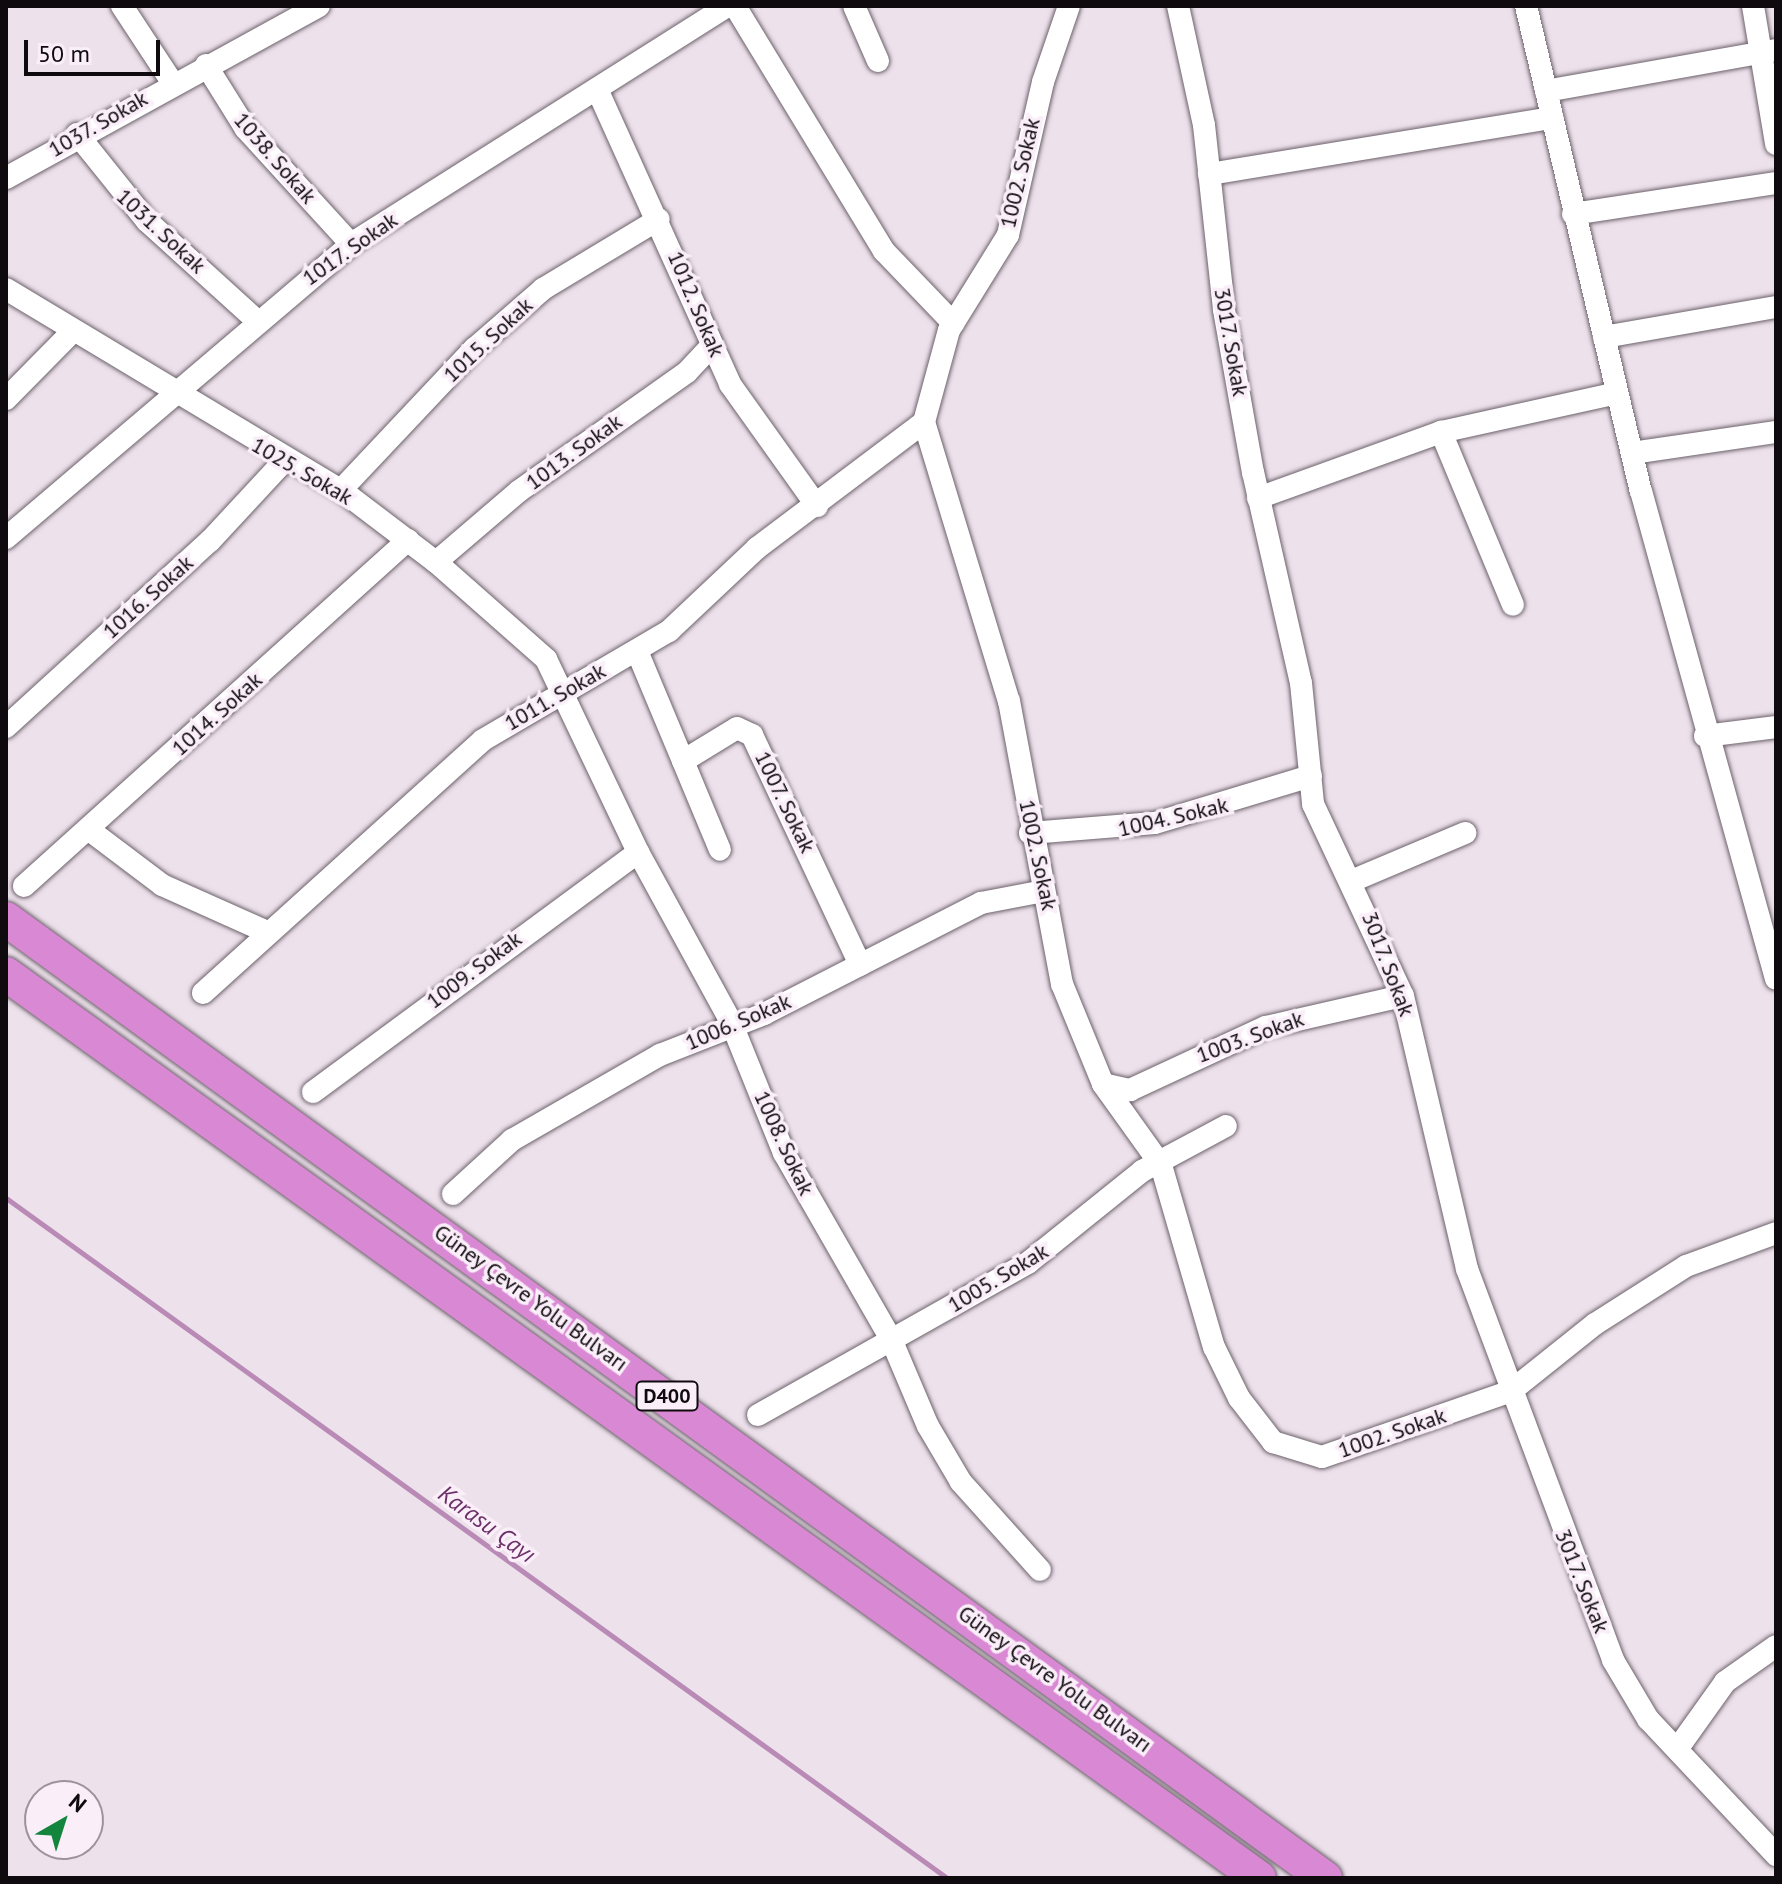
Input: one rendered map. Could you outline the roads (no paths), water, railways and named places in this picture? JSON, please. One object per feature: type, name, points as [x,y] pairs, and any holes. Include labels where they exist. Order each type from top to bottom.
[{"type":"highway","name":"Güney Çevre Yolu Bulvarı","points":[[6,919],[1325,1878]]},
{"type":"highway","name":"Güney Çevre Yolu Bulvarı","points":[[6,974],[1259,1878]]},
{"type":"street","points":[[122,6],[172,82]]},
{"type":"street","name":"1037. Sokak","points":[[6,178],[77,134],[206,65],[286,13],[319,6]]},
{"type":"street","name":"1017. Sokak","points":[[6,538],[175,397],[255,319],[351,244],[728,6]]},
{"type":"street","points":[[735,6],[884,251],[953,323]]},
{"type":"street","points":[[854,6],[878,61]]},
{"type":"street","name":"1002. Sokak","points":[[1069,6],[1043,82],[1008,235],[953,323],[924,422],[1009,701],[1030,833],[1062,984],[1103,1084],[1161,1165],[1214,1347],[1273,1442],[1322,1457],[1511,1391],[1595,1324],[1686,1266],[1776,1233]]},
{"type":"street","name":"3017. Sokak","points":[[1178,6],[1209,174],[1224,310],[1258,498],[1301,683],[1313,804],[1354,880],[1403,996],[1456,1233],[1511,1391],[1624,1682],[1678,1748],[1776,1855]]},
{"type":"street","points":[[1526,6],[1632,453],[1705,736],[1776,979]]},
{"type":"street","points":[[1753,6],[1769,51],[1776,144]]},
{"type":"street","points":[[1546,91],[1769,51]]},
{"type":"street","name":"1038. Sokak","points":[[206,65],[246,129],[351,244]]},
{"type":"street","name":"1012. Sokak","points":[[597,89],[659,219],[712,345],[752,421],[817,506]]},
{"type":"street","points":[[1209,174],[1552,118]]},
{"type":"street","name":"1031. Sokak","points":[[77,134],[147,221],[255,319]]},
{"type":"street","points":[[1573,214],[1776,183]]},
{"type":"street","name":"1015. Sokak","points":[[341,490],[475,348],[543,289],[659,219]]},
{"type":"street","name":"1025. Sokak","points":[[6,289],[175,397],[284,461],[341,490],[436,562],[532,642],[567,692]]},
{"type":"street","points":[[1604,337],[1776,307]]},
{"type":"street","points":[[6,399],[71,333]]},
{"type":"street","name":"1013. Sokak","points":[[436,562],[508,500],[687,372],[712,345]]},
{"type":"street","points":[[1258,498],[1441,432],[1617,393]]},
{"type":"street","name":"1011. Sokak","points":[[203,993],[265,931],[483,740],[637,651],[691,615],[757,548],[817,506],[924,422]]},
{"type":"street","points":[[1441,432],[1513,605]]},
{"type":"street","points":[[1632,453],[1776,432]]},
{"type":"street","name":"1016. Sokak","points":[[6,727],[210,541],[284,461]]},
{"type":"street","name":"1014. Sokak","points":[[24,886],[408,540]]},
{"type":"street","points":[[637,651],[720,850]]},
{"type":"street","name":"1008. Sokak","points":[[567,692],[638,852],[731,1022],[784,1153],[891,1339],[961,1482],[1040,1570]]},
{"type":"street","points":[[1705,736],[1776,727]]},
{"type":"street","name":"1007. Sokak","points":[[683,761],[746,728],[860,965]]},
{"type":"street","name":"1004. Sokak","points":[[1030,833],[1155,823],[1311,776]]},
{"type":"street","points":[[88,829],[162,885],[265,931]]},
{"type":"street","points":[[1354,880],[1465,833]]},
{"type":"street","name":"1009. Sokak","points":[[313,1092],[638,852]]},
{"type":"street","name":"1006. Sokak","points":[[453,1194],[512,1140],[731,1022],[860,965],[981,903],[1044,891]]},
{"type":"street","name":"1003. Sokak","points":[[1103,1084],[1130,1090],[1281,1022],[1403,996]]},
{"type":"street","name":"1005. Sokak","points":[[758,1415],[1055,1246],[1142,1171],[1161,1165],[1226,1126]]},
{"type":"street","points":[[1678,1748],[1725,1682],[1776,1646]]},
{"type":"waterway","name":"Karasu Çayı","points":[[6,1198],[947,1878]]}]
